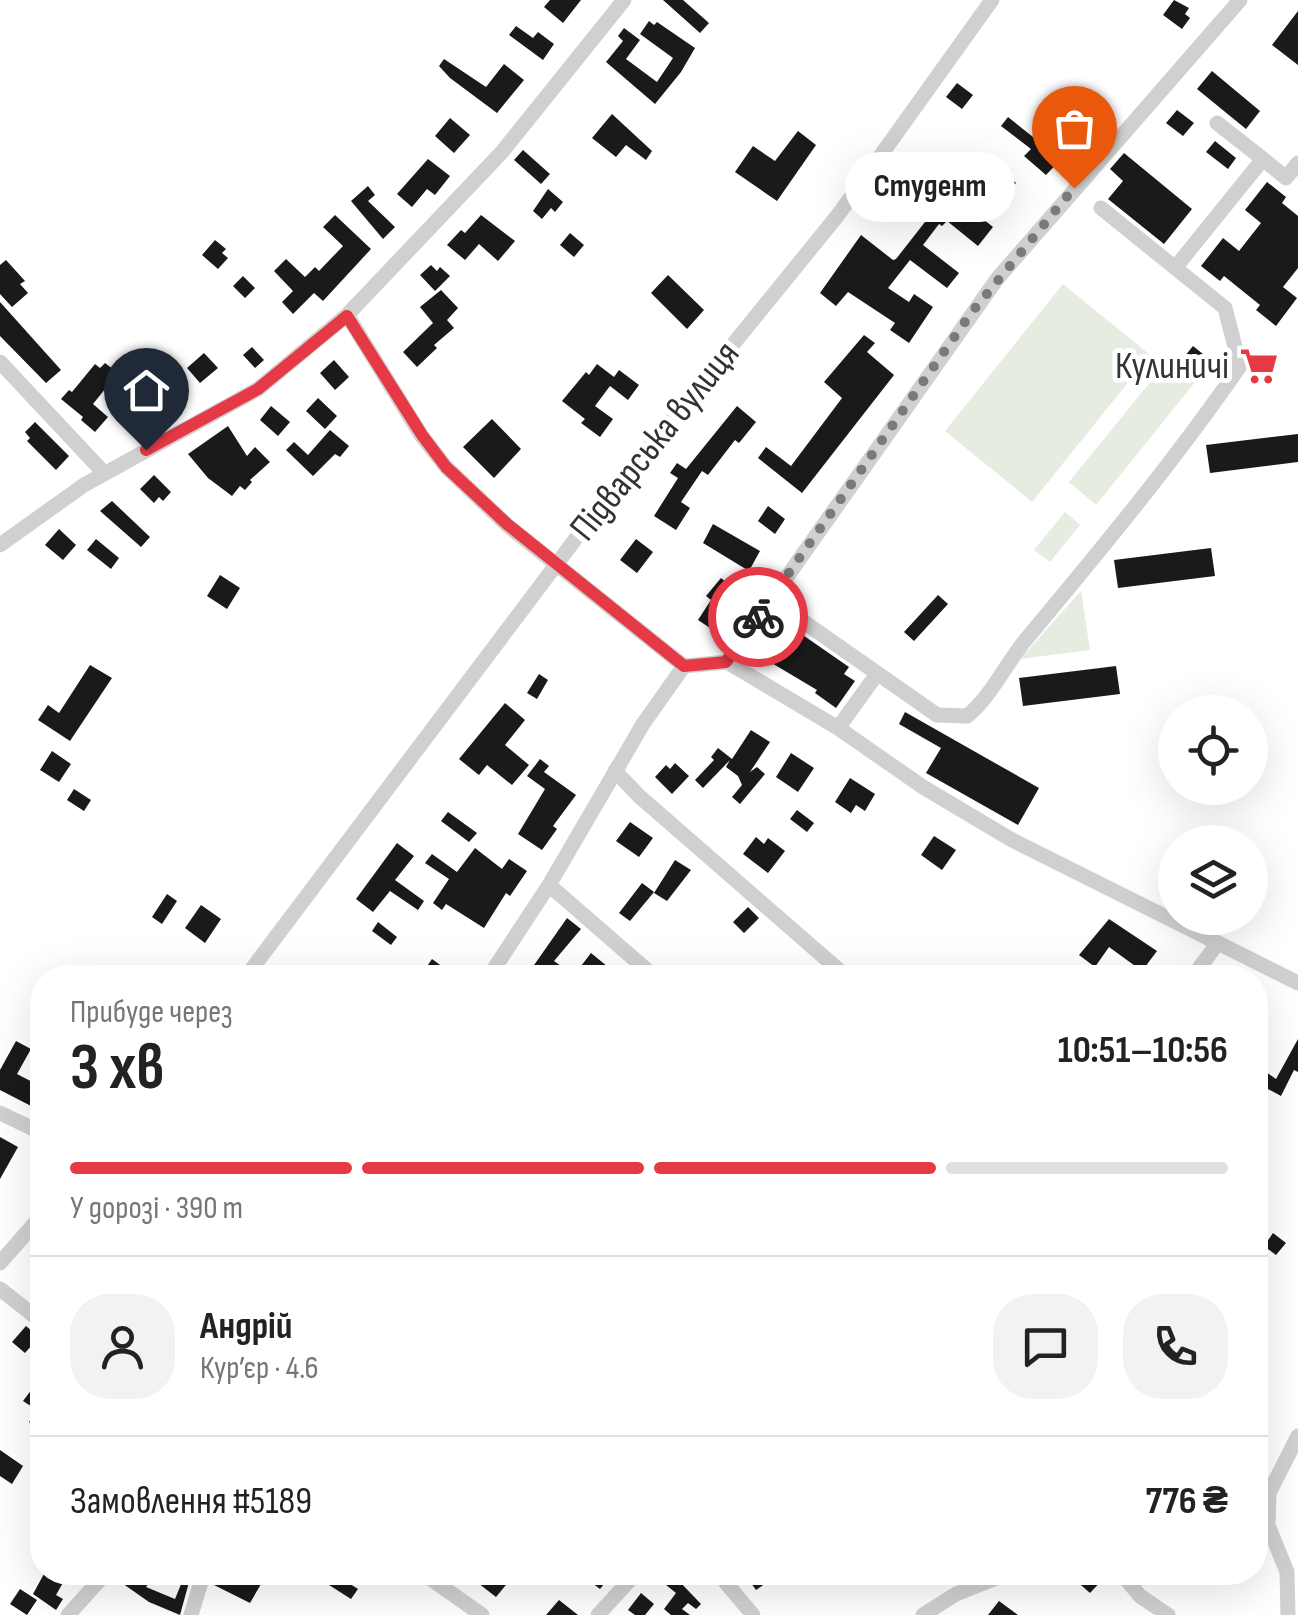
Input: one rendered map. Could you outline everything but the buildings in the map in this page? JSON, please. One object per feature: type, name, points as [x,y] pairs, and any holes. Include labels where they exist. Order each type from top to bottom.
[{"type":"street","points":[[0,545],[104,473],[258,389],[347,316],[485,171],[624,0]]},
{"type":"street","name":"Підварська вулиця","points":[[255,965],[557,564],[838,214],[992,0]]},
{"type":"street","points":[[726,662],[997,279],[1240,0]]},
{"type":"street","points":[[1218,123],[1286,178],[1298,163]]},
{"type":"street","points":[[1174,268],[1263,159]]},
{"type":"street","points":[[771,599],[937,714],[967,716],[978,706],[1007,663],[1162,474],[1240,366],[1225,308],[1101,208]]},
{"type":"street","points":[[347,316],[446,467],[484,504],[684,666],[726,662],[838,728],[962,812],[1260,965]]},
{"type":"street","points":[[0,362],[104,473]]},
{"type":"street","points":[[496,965],[654,706],[684,666]]},
{"type":"street","points":[[838,728],[877,674]]},
{"type":"street","points":[[616,771],[639,796],[833,965]]},
{"type":"street","points":[[549,884],[641,965]]},
{"type":"street","points":[[1201,965],[1216,944]]},
{"type":"street","points":[[1268,969],[1298,983]]},
{"type":"street","points":[[0,1112],[30,1128]]},
{"type":"street","points":[[0,1263],[30,1229]]},
{"type":"street","points":[[0,1289],[30,1313]]},
{"type":"street","points":[[1288,1615],[1287,1572],[1268,1525],[1269,1493],[1298,1436]]},
{"type":"street","points":[[68,1615],[95,1585]]},
{"type":"street","points":[[191,1615],[200,1585]]},
{"type":"street","points":[[439,1585],[482,1615]]},
{"type":"street","points":[[598,1615],[625,1585]]},
{"type":"street","points":[[728,1585],[753,1615]]},
{"type":"street","points":[[922,1615],[978,1585]]},
{"type":"street","points":[[1131,1585],[1168,1615]]},
{"type":"shaded area","points":[[1063,284],[1150,355],[1032,502],[945,431]]},
{"type":"shaded area","points":[[1169,359],[1196,381],[1096,505],[1069,482]]},
{"type":"shaded area","points":[[1065,512],[1080,525],[1050,562],[1034,550]]},
{"type":"shaded area","points":[[1081,591],[1090,650],[1020,659]]},
{"type":"way so far","points":[[758,617],[972,312],[1074,188]]},
{"type":"place","name":"Студент","points":[[1074,188]]},
{"type":"place","name":"Кулиничі","points":[[1259,366]]},
{"type":"route","points":[[146,450],[258,389],[347,316],[408,415],[446,467],[507,524],[684,666],[726,662],[758,617]]}]
